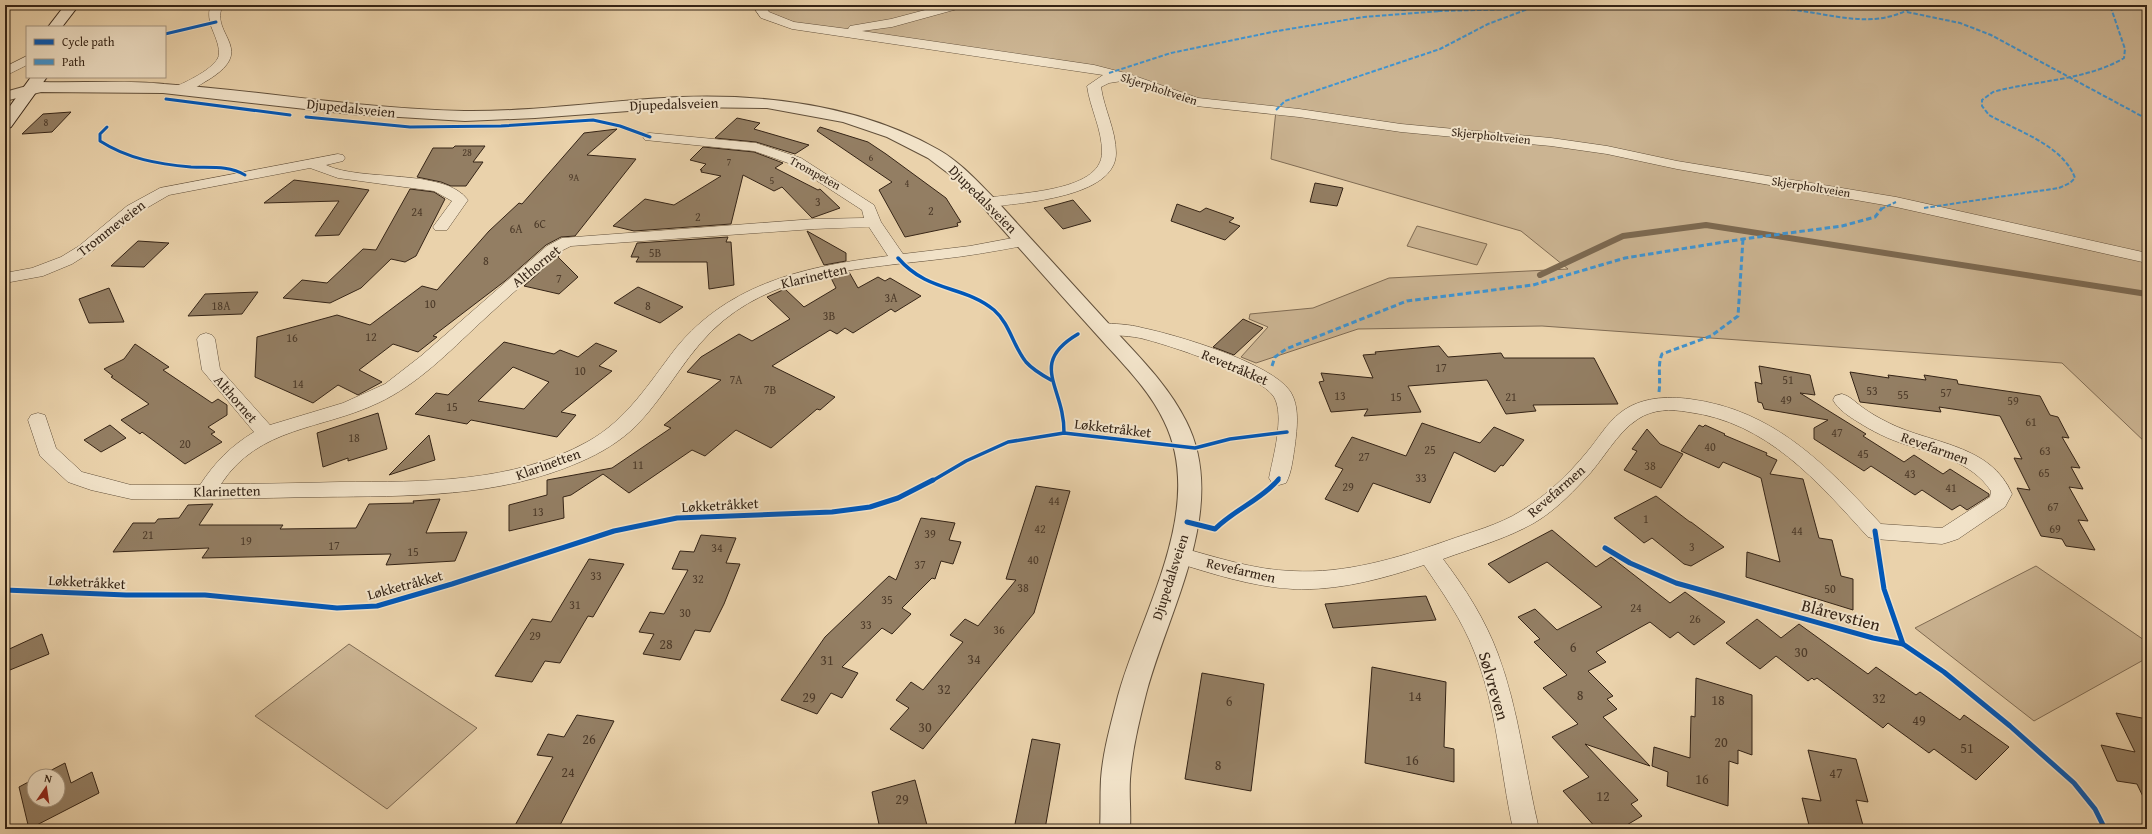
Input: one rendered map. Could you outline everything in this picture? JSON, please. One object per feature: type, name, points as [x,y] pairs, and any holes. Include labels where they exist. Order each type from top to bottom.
[{"type":"street","points":[[56,26],[72,5]]},
{"type":"street","points":[[182,89],[213,70],[225,57],[226,53],[215,14],[216,5]]},
{"type":"street","name":"Skjerpholtveien","points":[[758,5],[765,15],[792,25],[1071,66],[1124,77],[1196,102],[1291,112],[1401,128],[1551,142],[1607,150],[1684,166],[1896,202],[2147,258]]},
{"type":"street","name":"Skjerpholtveien","points":[[833,32],[892,23],[956,5]]},
{"type":"street","points":[[77,22],[86,7]]},
{"type":"street","points":[[5,72],[26,61]]},
{"type":"street","points":[[988,202],[1020,198],[1066,189],[1086,182],[1102,173],[1108,161],[1108,144],[1105,123],[1094,86],[1071,66]]},
{"type":"street","points":[[6,98],[26,72]]},
{"type":"street","points":[[1094,86],[1105,79],[1124,77]]},
{"type":"street","points":[[5,124],[31,88]]},
{"type":"street","name":"Djupedalsveien","points":[[6,98],[31,88],[182,89],[350,109],[465,116],[535,113],[682,102],[767,103],[847,118],[915,144],[949,164],[988,202],[1160,396],[1172,414],[1184,440],[1189,470],[1190,495],[1187,522],[1179,555],[1148,641],[1128,713],[1116,775],[1115,829]]},
{"type":"street","name":"Trompeten","points":[[650,137],[750,146],[779,154],[814,170],[869,208],[873,222],[898,258]]},
{"type":"street","name":"Trommeveien","points":[[5,278],[32,274],[62,264],[85,250],[130,209],[159,193],[195,184],[338,158]]},
{"type":"street","points":[[313,163],[325,170],[337,174],[409,182],[449,190],[456,194],[460,200],[441,226]]},
{"type":"street","name":"Althornet","points":[[206,491],[225,464],[244,447],[266,434],[286,425],[323,416],[354,406],[391,389],[419,368],[553,249],[568,241],[800,225],[873,222]]},
{"type":"street","name":"Klarinetten","points":[[38,420],[47,451],[75,477],[91,483],[131,492],[395,489],[467,484],[516,477],[565,461],[602,443],[631,418],[706,326],[746,296],[793,279],[898,258],[971,250],[1023,241]]},
{"type":"street","name":"Revetråkket","points":[[1101,328],[1123,329],[1166,340],[1243,369],[1275,385],[1282,394],[1287,432],[1279,478]]},
{"type":"street","name":"Althornet","points":[[206,339],[211,370],[266,434]]},
{"type":"street","name":"Revefarmen","points":[[1179,555],[1252,574],[1295,580],[1319,579],[1361,573],[1430,555],[1526,518],[1557,494],[1593,459],[1626,418],[1638,410],[1653,405],[1668,403],[1704,406],[1721,410],[1760,426],[1775,436],[1822,475],[1875,531],[1942,536],[1951,533],[1998,502],[2002,494],[2000,487],[1975,462],[1954,451],[1901,436],[1876,423],[1842,400]]},
{"type":"street","name":"Sølvreven","points":[[1430,555],[1476,630],[1486,654],[1499,696],[1526,829]]},
{"type":"shaded area","points":[[757,5],[2147,5],[2147,444],[2062,363],[1542,326],[1358,329],[1256,363],[1241,357],[1268,327],[1249,319],[1250,314],[1313,308],[1389,278],[1568,269],[1521,231],[1271,159],[1276,110],[1207,104],[1121,77],[789,25]]},
{"type":"shaded area","points":[[1417,226],[1487,244],[1477,265],[1407,246]]},
{"type":"shaded area","points":[[2036,566],[2147,642],[2147,658],[2034,721],[1915,628]]},
{"type":"shaded area","points":[[349,644],[477,728],[387,809],[255,716]]},
{"type":"building","points":[[71,112],[52,132],[22,134],[43,114]]},
{"type":"building","points":[[737,118],[760,123],[754,129],[809,145],[795,154],[756,142],[715,138]]},
{"type":"building","points":[[820,127],[868,142],[886,154],[946,198],[961,222],[957,223],[958,226],[905,237],[879,190],[892,182],[817,131]]},
{"type":"building","points":[[617,129],[587,155],[636,159],[575,236],[561,237],[546,245],[505,281],[433,336],[437,337],[418,352],[393,344],[359,370],[382,382],[358,395],[338,385],[313,403],[255,377],[257,337],[337,315],[370,325],[422,286],[437,290],[489,231],[519,203],[522,204],[584,133]]},
{"type":"building","points":[[455,146],[485,146],[473,162],[483,162],[466,186],[451,186],[441,182],[417,177],[433,148],[453,148]]},
{"type":"building","points":[[703,147],[754,152],[783,163],[775,168],[818,190],[820,189],[840,208],[812,218],[782,187],[774,191],[743,175],[731,224],[634,231],[613,226],[645,199],[674,205],[721,176],[701,172],[702,170],[700,170],[706,164],[690,160]]},
{"type":"building","points":[[294,180],[369,190],[339,235],[315,236],[339,201],[264,203]]},
{"type":"building","points":[[1315,183],[1343,188],[1337,206],[1310,202]]},
{"type":"building","points":[[410,189],[434,192],[445,199],[416,256],[405,262],[391,259],[361,288],[330,303],[283,298],[302,280],[327,283],[363,249],[376,250]]},
{"type":"building","points":[[1073,200],[1091,221],[1063,229],[1044,208]]},
{"type":"building","points":[[1177,204],[1200,212],[1206,208],[1234,218],[1229,222],[1240,226],[1225,240],[1171,221]]},
{"type":"building","points":[[807,231],[846,253],[846,261],[824,265]]},
{"type":"building","points":[[728,237],[726,242],[731,242],[734,285],[709,289],[707,262],[636,262],[639,257],[631,257],[637,243]]},
{"type":"building","points":[[138,241],[169,243],[144,267],[111,266]]},
{"type":"building","points":[[562,252],[558,257],[578,277],[559,294],[524,286]]},
{"type":"building","points":[[849,272],[858,288],[878,277],[885,281],[890,278],[921,296],[895,312],[891,309],[853,333],[845,328],[837,334],[830,330],[772,366],[835,397],[820,410],[817,409],[771,448],[736,430],[705,456],[692,450],[629,493],[603,474],[571,495],[563,497],[564,518],[509,531],[509,505],[547,495],[547,480],[612,468],[671,428],[664,425],[721,380],[687,372],[701,357],[739,334],[752,341],[790,319],[767,297],[785,289],[804,307],[836,288],[830,276]]},
{"type":"building","points":[[638,287],[683,307],[660,323],[614,303]]},
{"type":"building","points":[[109,288],[124,322],[89,323],[79,299]]},
{"type":"building","points":[[258,292],[242,314],[188,316],[205,294]]},
{"type":"building","points":[[1243,319],[1263,328],[1234,355],[1213,347]]},
{"type":"building","points":[[504,342],[554,354],[560,350],[578,357],[596,343],[617,351],[599,366],[612,371],[561,412],[576,415],[557,437],[471,420],[467,424],[415,414],[436,393],[448,395]],"holes":[[[513,367],[549,382],[524,409],[478,401]]]},
{"type":"building","points":[[135,344],[169,367],[163,370],[212,403],[218,399],[227,405],[227,415],[208,427],[215,432],[211,434],[222,442],[185,464],[142,432],[140,434],[121,420],[149,404],[111,377],[113,376],[104,369],[124,359]]},
{"type":"building","points":[[1439,346],[1448,357],[1501,353],[1504,358],[1594,358],[1618,404],[1533,405],[1536,411],[1506,414],[1487,380],[1408,386],[1421,412],[1364,416],[1368,409],[1331,412],[1319,382],[1324,381],[1321,373],[1373,378],[1363,355],[1376,354],[1375,352]]},
{"type":"building","points":[[1759,366],[1810,375],[1815,395],[1800,393],[1866,434],[1863,436],[1904,462],[1914,455],[1943,474],[1950,469],[1989,494],[1989,496],[1967,510],[1960,505],[1952,510],[1922,490],[1915,495],[1871,466],[1864,471],[1814,439],[1814,428],[1828,420],[1764,409],[1762,403],[1758,402],[1755,382],[1762,384]]},
{"type":"building","points":[[1850,372],[1889,378],[1888,375],[1926,380],[1924,375],[1957,380],[1958,384],[2040,396],[2050,415],[2058,417],[2069,438],[2062,437],[2080,468],[2071,467],[2083,489],[2069,487],[2088,521],[2078,520],[2095,550],[2066,546],[2062,539],[2041,536],[2017,488],[2030,490],[2014,458],[2022,459],[2000,416],[1939,407],[1941,412],[1860,402]]},
{"type":"building","points":[[378,413],[387,449],[348,461],[348,458],[323,467],[317,433]]},
{"type":"building","points":[[1422,423],[1480,443],[1494,427],[1524,440],[1503,466],[1501,465],[1495,472],[1454,452],[1430,503],[1373,483],[1358,512],[1325,499],[1343,469],[1335,466],[1352,437],[1406,456]]},
{"type":"building","points":[[110,425],[126,438],[101,452],[84,440]]},
{"type":"building","points":[[1699,425],[1703,427],[1705,425],[1725,434],[1724,435],[1767,453],[1766,455],[1777,460],[1770,474],[1803,479],[1819,538],[1832,540],[1841,576],[1853,579],[1853,610],[1746,577],[1747,552],[1780,562],[1761,478],[1723,462],[1719,468],[1681,451]]},
{"type":"building","points":[[1647,429],[1660,444],[1683,454],[1661,488],[1624,470],[1637,451],[1632,449]]},
{"type":"building","points":[[429,435],[435,460],[389,475]]},
{"type":"building","points":[[1036,486],[1070,491],[1034,613],[923,749],[890,729],[909,708],[896,700],[911,682],[923,690],[963,642],[950,635],[965,619],[978,626],[1016,580],[1006,579]]},
{"type":"building","points":[[1656,496],[1724,547],[1691,566],[1684,564],[1652,538],[1644,543],[1614,518]]},
{"type":"building","points":[[440,499],[426,533],[467,532],[455,561],[386,565],[391,554],[202,558],[209,548],[113,552],[133,523],[155,523],[158,519],[179,518],[188,505],[213,504],[199,525],[283,525],[280,529],[356,528],[369,504],[414,503],[413,501]]},
{"type":"building","points":[[921,518],[955,523],[949,540],[961,542],[953,564],[941,561],[935,579],[932,578],[902,608],[911,614],[892,634],[882,628],[842,667],[858,673],[842,698],[831,693],[817,714],[781,700],[825,637],[889,576],[896,580]]},
{"type":"building","points":[[1552,530],[1596,567],[1611,557],[1670,603],[1685,592],[1725,622],[1694,645],[1678,632],[1670,638],[1650,622],[1596,652],[1606,662],[1588,671],[1613,696],[1607,699],[1617,709],[1603,717],[1650,766],[1585,744],[1638,800],[1631,804],[1642,816],[1620,829],[1597,829],[1563,791],[1589,777],[1552,737],[1578,724],[1543,688],[1567,675],[1534,642],[1540,639],[1518,617],[1535,609],[1557,630],[1602,607],[1547,562],[1509,583],[1488,564]]},
{"type":"building","points":[[701,535],[736,538],[726,563],[740,564],[724,604],[710,632],[695,630],[680,660],[643,654],[654,634],[639,632],[650,612],[664,614],[688,570],[672,569],[680,551],[694,552]]},
{"type":"building","points":[[589,559],[624,564],[593,617],[588,616],[560,663],[545,661],[532,682],[495,676],[532,619],[551,622]]},
{"type":"building","points":[[1426,596],[1436,620],[1333,628],[1325,604]]},
{"type":"building","points":[[1757,619],[1781,638],[1799,624],[1868,674],[1876,667],[1916,695],[1920,692],[1960,720],[1964,715],[2009,747],[1976,780],[1934,749],[1929,753],[1888,723],[1883,728],[1817,678],[1814,680],[1812,678],[1808,681],[1776,656],[1760,669],[1726,643]]},
{"type":"building","points":[[42,634],[49,654],[5,672],[5,651]]},
{"type":"building","points":[[1372,667],[1446,682],[1444,747],[1454,749],[1454,782],[1365,763]]},
{"type":"building","points":[[1202,673],[1264,684],[1251,791],[1185,779]]},
{"type":"building","points":[[1696,678],[1752,695],[1752,755],[1738,750],[1738,764],[1729,761],[1728,806],[1667,786],[1668,772],[1652,766],[1654,747],[1690,758],[1691,716],[1695,717]]},
{"type":"building","points":[[2116,713],[2147,719],[2147,805],[2137,784],[2117,781],[2101,745],[2135,752]]},
{"type":"building","points":[[577,715],[614,721],[558,829],[513,829],[553,757],[537,755],[548,734],[564,737]]},
{"type":"building","points":[[1032,739],[1060,744],[1045,829],[1014,829]]},
{"type":"building","points":[[1808,750],[1856,759],[1868,802],[1856,800],[1864,829],[1810,829],[1802,798],[1821,801]]},
{"type":"building","points":[[65,763],[71,783],[92,772],[99,793],[29,829],[19,787],[26,783],[26,808],[66,808],[66,768],[55,768]]},
{"type":"building","points":[[915,780],[928,829],[880,829],[872,792]]},
{"type":"waterway","points":[[1540,275],[1623,236],[1706,225],[2147,294]]},
{"type":"marked path","points":[[1330,5],[1406,10]]},
{"type":"marked path","points":[[1276,110],[1285,101],[1440,49],[1488,24],[1528,9],[1549,5]]},
{"type":"marked path","points":[[1700,5],[1749,6],[1786,9],[1859,20],[1889,18],[1903,13],[1916,5]]},
{"type":"marked path","points":[[1924,208],[2059,188],[2070,183],[2075,178],[2072,169],[2064,159],[2039,142],[1989,115],[1982,106],[1982,100],[1993,92],[2020,85],[2085,73],[2100,69],[2124,58],[2125,49],[2110,5]]},
{"type":"marked path","points":[[1438,11],[1521,9]]},
{"type":"marked path","points":[[1109,73],[1171,53],[1277,31],[1364,17],[1441,11]]},
{"type":"marked path","points":[[1907,12],[1960,23],[1991,35],[2048,64],[2147,119]]},
{"type":"marked path","points":[[1272,366],[1275,357],[1286,349],[1407,301],[1533,285],[1625,258],[1743,239],[1842,226],[1875,217],[1883,207],[1896,202]]},
{"type":"marked path","points":[[1659,392],[1661,374],[1658,364],[1662,354],[1711,336],[1738,316],[1740,298],[1740,264],[1743,239]]},
{"type":"cycle path","points":[[166,34],[216,22]]},
{"type":"cycle path","points":[[166,99],[290,115]]},
{"type":"cycle path","points":[[306,117],[410,127],[501,126],[593,120],[620,126],[650,137]]},
{"type":"cycle path","points":[[107,127],[100,134],[100,141],[114,150],[129,156],[144,161],[161,164],[227,168],[245,175]]},
{"type":"cycle path","points":[[898,258],[907,269],[918,277],[942,288],[981,302],[992,309],[999,315],[1010,330],[1025,361],[1036,371],[1051,380]]},
{"type":"cycle path","points":[[1064,433],[1064,414],[1050,366],[1052,357],[1056,350],[1078,334]]},
{"type":"cycle path","name":"Løkketråkket","points":[[5,590],[126,595],[205,595],[337,608],[377,606],[452,584],[614,531],[677,518],[832,512],[870,507],[898,498],[966,461],[1008,442],[1064,433],[1195,448],[1230,439],[1287,432]]},
{"type":"cycle path","points":[[1187,522],[1215,529],[1228,516],[1271,488],[1279,478]]},
{"type":"cycle path","points":[[1875,531],[1878,561],[1884,589],[1892,616],[1903,644]]},
{"type":"cycle path","name":"Blårevstien","points":[[1605,548],[1630,563],[1676,583],[1873,638],[1903,644],[1944,672],[2010,726],[2074,783],[2095,809],[2105,829]]}]
